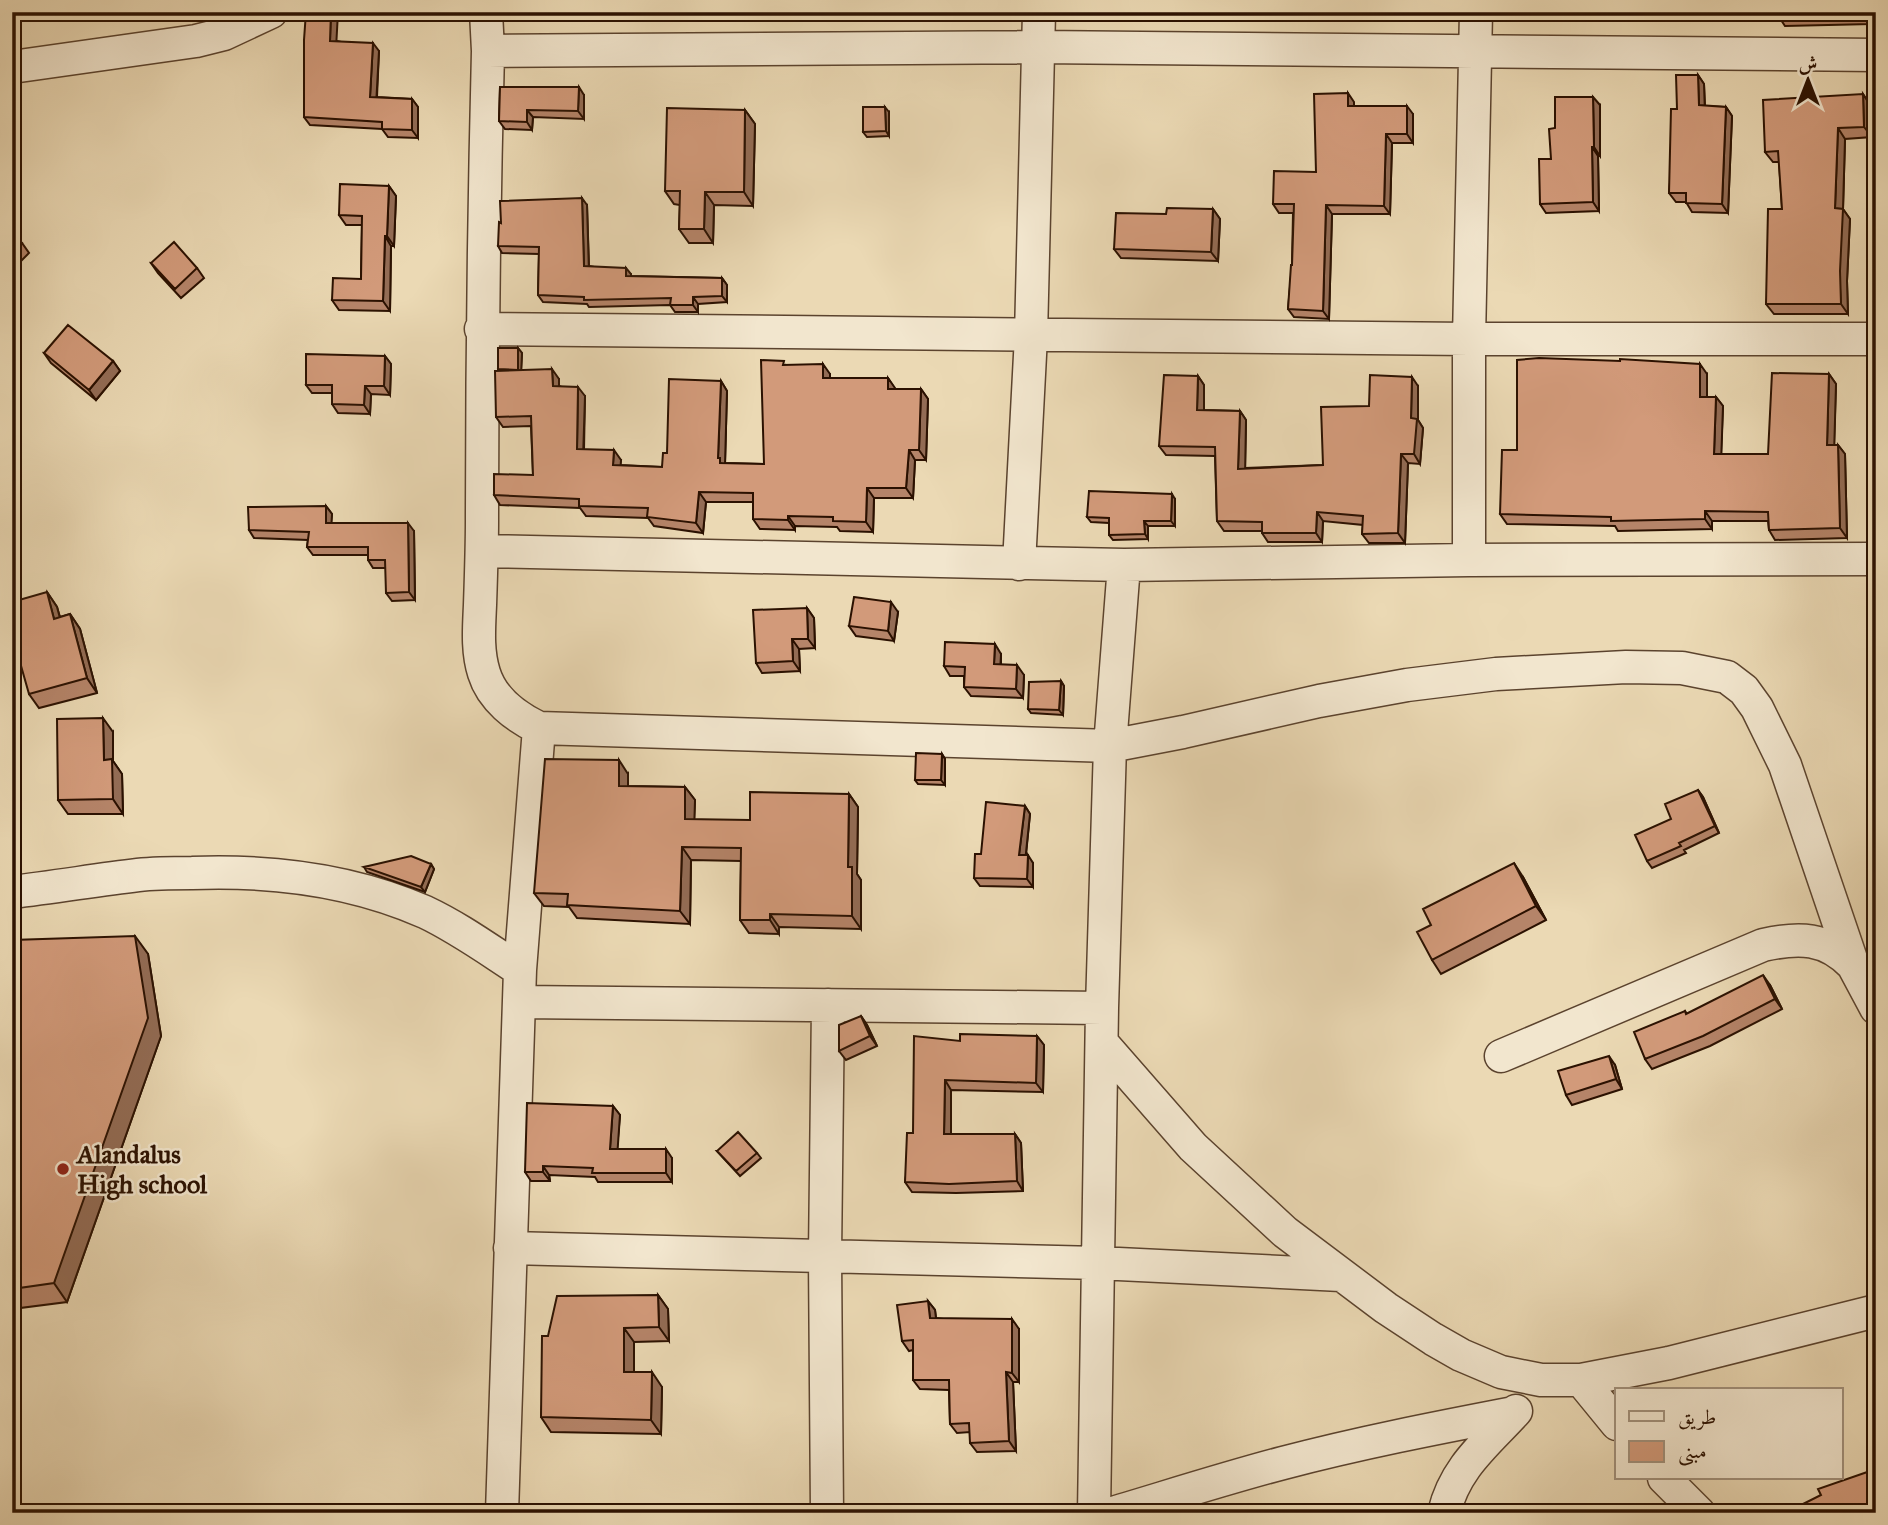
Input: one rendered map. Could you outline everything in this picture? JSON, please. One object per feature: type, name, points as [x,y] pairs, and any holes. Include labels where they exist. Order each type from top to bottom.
[{"type":"street","points":[[12,67],[196,41],[224,34],[271,12]]},
{"type":"street","points":[[486,12],[488,51],[481,329],[482,551],[479,650],[484,675],[498,699],[530,723],[539,728],[1110,746],[1407,685],[1496,674],[1584,669],[1671,668],[1704,671],[1727,677],[1744,690],[1757,708],[1785,765],[1853,965],[1876,1008]]},
{"type":"street","points":[[1019,564],[1031,336],[1039,12]]},
{"type":"street","points":[[1469,560],[1469,339],[1476,12]]},
{"type":"street","points":[[488,51],[1038,47],[1876,55]]},
{"type":"street","points":[[481,329],[1031,336],[1876,339]]},
{"type":"street","points":[[482,551],[1124,565],[1469,560],[1876,559]]},
{"type":"street","points":[[1094,1513],[1102,1008],[1110,746],[1124,565]]},
{"type":"street","points":[[513,1513],[502,1513],[510,1248],[520,970],[539,728]]},
{"type":"street","points":[[12,892],[140,874],[273,873],[349,885],[426,913],[467,934],[520,970]]},
{"type":"street","points":[[1501,1056],[1763,945],[1805,940],[1825,944],[1840,952],[1853,965]]},
{"type":"street","points":[[520,1002],[1102,1008]]},
{"type":"street","points":[[827,1513],[825,1256],[828,1005]]},
{"type":"street","points":[[1102,1044],[1193,1147],[1284,1232],[1386,1308],[1461,1355],[1501,1372],[1541,1380],[1581,1380],[1669,1363],[1876,1311]]},
{"type":"street","points":[[510,1248],[1098,1262],[1340,1275]]},
{"type":"street","points":[[1444,1513],[1447,1498],[1459,1473],[1541,1380]]},
{"type":"street","points":[[1581,1380],[1615,1422]]},
{"type":"street","points":[[1113,1513],[1286,1462],[1384,1438],[1514,1413]]},
{"type":"street","points":[[1666,1480],[1699,1513]]},
{"type":"building","points":[[306,12],[331,12],[330,41],[373,43],[370,97],[412,99],[412,130],[382,129],[382,122],[304,117]]},
{"type":"building","points":[[1777,12],[1853,12],[1777,14]]},
{"type":"building","points":[[1676,75],[1698,75],[1699,105],[1726,107],[1722,204],[1686,203],[1686,193],[1669,193],[1671,109],[1677,109]]},
{"type":"building","points":[[500,87],[579,87],[578,111],[527,110],[527,122],[499,121]]},
{"type":"building","points":[[1348,93],[1348,106],[1407,106],[1407,134],[1386,134],[1384,206],[1326,205],[1323,311],[1288,309],[1294,204],[1273,204],[1274,171],[1316,172],[1314,94]]},
{"type":"building","points":[[1863,94],[1864,127],[1838,128],[1835,208],[1843,209],[1841,304],[1766,304],[1768,209],[1782,209],[1778,151],[1765,152],[1763,100]]},
{"type":"building","points":[[1555,97],[1593,97],[1593,202],[1540,204],[1539,159],[1551,159],[1549,129],[1555,128]]},
{"type":"building","points":[[863,107],[885,107],[886,131],[863,132]]},
{"type":"building","points":[[667,108],[745,110],[744,192],[705,192],[704,229],[679,229],[680,191],[665,191]]},
{"type":"building","points":[[340,184],[389,186],[383,301],[332,300],[333,278],[361,279],[362,216],[339,215]]},
{"type":"building","points":[[582,198],[584,266],[626,268],[626,276],[722,278],[722,296],[693,297],[693,305],[670,305],[671,298],[584,300],[584,297],[538,295],[539,247],[498,246],[500,201]]},
{"type":"building","points":[[1167,208],[1213,209],[1211,252],[1114,249],[1116,213],[1166,214]]},
{"type":"building","points":[[12,234],[22,243],[12,253]]},
{"type":"building","points":[[174,242],[197,268],[175,289],[151,263]]},
{"type":"building","points":[[68,325],[113,361],[89,390],[44,353]]},
{"type":"building","points":[[498,348],[518,348],[518,370],[498,369]]},
{"type":"building","points":[[306,354],[385,356],[384,386],[365,386],[364,405],[332,404],[332,385],[306,385]]},
{"type":"building","points":[[1539,358],[1700,364],[1700,397],[1716,397],[1714,454],[1768,454],[1772,373],[1829,374],[1827,445],[1838,445],[1840,528],[1769,530],[1768,512],[1705,511],[1705,519],[1611,521],[1611,517],[1500,514],[1502,450],[1517,450],[1517,360]]},
{"type":"building","points":[[761,360],[784,361],[783,365],[823,364],[823,378],[888,378],[888,389],[921,389],[919,450],[909,450],[906,488],[867,488],[866,522],[833,521],[833,517],[788,516],[788,520],[753,519],[753,493],[699,492],[696,523],[647,517],[648,508],[579,506],[579,499],[494,495],[494,474],[533,475],[531,416],[496,417],[495,371],[552,369],[553,386],[578,387],[577,449],[614,450],[613,465],[662,467],[663,453],[667,453],[669,379],[721,381],[720,463],[764,464]]},
{"type":"building","points":[[1164,375],[1198,376],[1197,410],[1240,411],[1238,469],[1323,465],[1321,407],[1369,406],[1370,375],[1412,377],[1411,418],[1417,419],[1414,454],[1401,454],[1398,533],[1362,534],[1363,516],[1317,512],[1316,533],[1262,533],[1262,522],[1217,521],[1215,447],[1159,446]]},
{"type":"building","points":[[1089,491],[1172,494],[1171,521],[1144,521],[1145,534],[1109,535],[1109,518],[1087,517]]},
{"type":"building","points":[[326,506],[326,523],[408,523],[409,592],[386,593],[385,560],[368,560],[368,547],[307,547],[309,532],[249,530],[248,507]]},
{"type":"building","points":[[47,592],[54,619],[70,614],[87,678],[29,694],[12,634],[12,602]]},
{"type":"building","points":[[854,597],[891,602],[888,631],[849,626]]},
{"type":"building","points":[[807,608],[808,639],[792,639],[793,661],[756,663],[753,610]]},
{"type":"building","points":[[945,642],[995,644],[994,664],[1017,665],[1016,689],[964,687],[965,667],[944,666]]},
{"type":"building","points":[[1061,681],[1059,710],[1028,709],[1029,682]]},
{"type":"building","points":[[103,718],[104,760],[112,759],[113,799],[58,800],[57,719]]},
{"type":"building","points":[[916,753],[942,754],[941,780],[915,780]]},
{"type":"building","points":[[545,759],[619,760],[619,786],[685,787],[685,819],[750,820],[750,792],[849,794],[848,867],[852,867],[852,916],[770,914],[770,920],[740,920],[741,848],[682,847],[680,911],[567,905],[568,894],[534,893]]},
{"type":"building","points":[[1698,790],[1715,826],[1679,843],[1681,846],[1647,861],[1635,835],[1671,819],[1665,804]]},
{"type":"building","points":[[986,802],[1025,806],[1019,855],[1028,855],[1027,879],[974,878],[975,854],[981,854]]},
{"type":"building","points":[[411,856],[431,864],[421,887],[364,867]]},
{"type":"building","points":[[1514,863],[1536,906],[1432,960],[1417,932],[1431,925],[1423,909]]},
{"type":"building","name":"Alandalus High school","points":[[135,936],[148,1018],[54,1283],[12,1289],[12,940]]},
{"type":"building","points":[[1763,975],[1775,999],[1703,1036],[1645,1059],[1634,1032],[1685,1011],[1686,1014]]},
{"type":"building","points":[[861,1016],[870,1036],[839,1051],[839,1025]]},
{"type":"building","points":[[960,1034],[1037,1036],[1036,1083],[945,1080],[944,1134],[1015,1134],[1017,1181],[949,1184],[905,1182],[907,1133],[913,1133],[914,1036],[960,1041]]},
{"type":"building","points":[[1609,1056],[1616,1079],[1566,1095],[1558,1071]]},
{"type":"building","points":[[527,1103],[613,1106],[610,1149],[666,1149],[666,1173],[592,1173],[593,1168],[543,1166],[543,1172],[525,1172]]},
{"type":"building","points":[[738,1132],[757,1153],[736,1171],[717,1151]]},
{"type":"building","points":[[658,1295],[659,1327],[624,1328],[624,1372],[652,1372],[651,1420],[541,1417],[542,1336],[548,1336],[557,1296]]},
{"type":"building","points":[[928,1301],[930,1318],[1012,1319],[1012,1373],[1006,1372],[1009,1441],[970,1443],[969,1423],[950,1424],[949,1380],[913,1380],[913,1340],[902,1341],[897,1305]]},
{"type":"building","points":[[1876,1469],[1876,1511],[1789,1511],[1821,1495],[1818,1489]]},
{"type":"place","name":"Alandalus High school","points":[[63,1169]]}]
